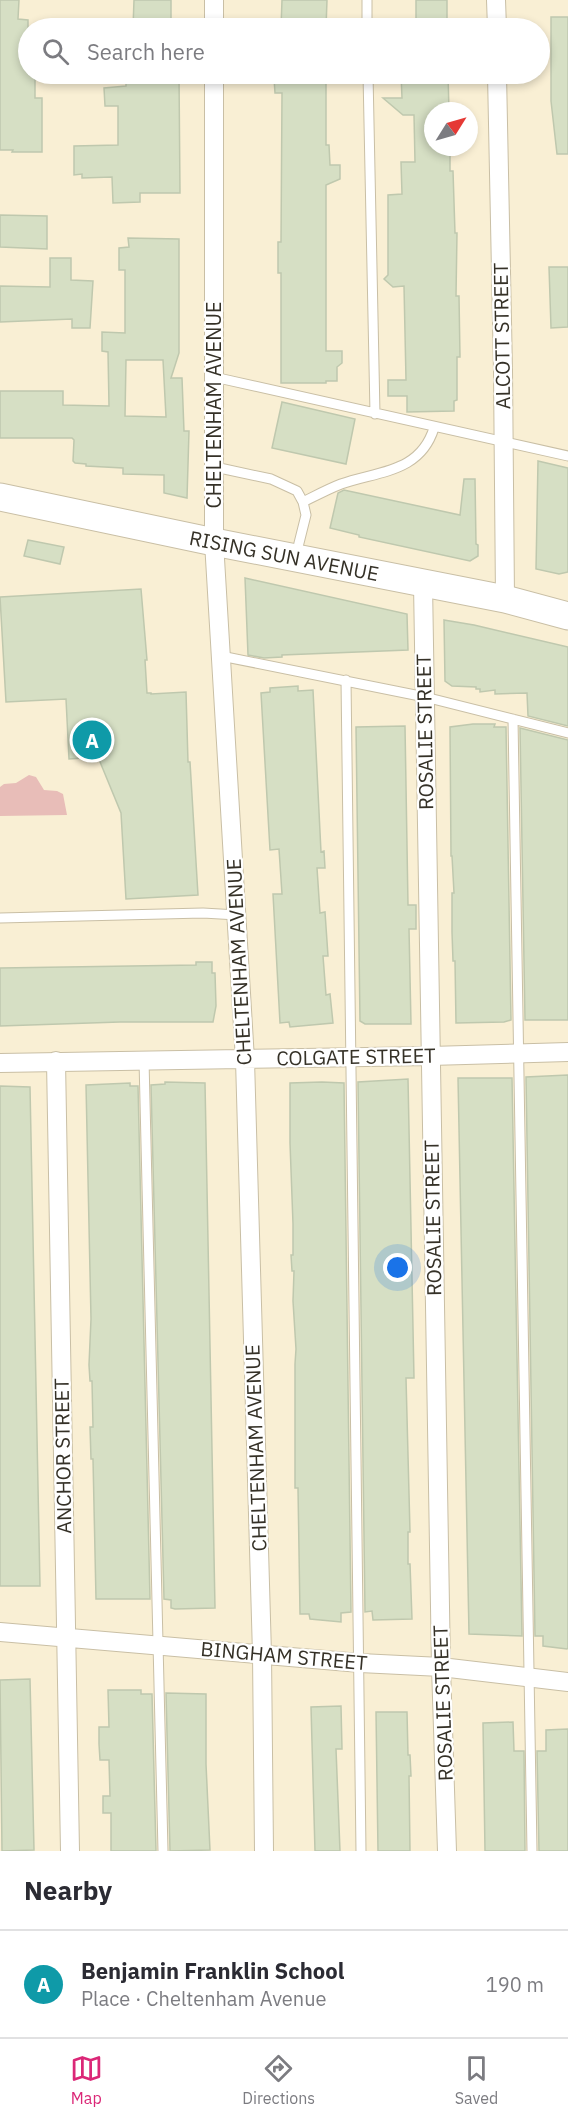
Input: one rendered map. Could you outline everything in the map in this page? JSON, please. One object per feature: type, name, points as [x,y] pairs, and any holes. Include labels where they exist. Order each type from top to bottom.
[{"type":"main road","name":"RISING SUN AVENUE","points":[[0,497],[295,559],[505,599],[568,616]]},
{"type":"street","points":[[214,0],[214,18]]},
{"type":"street","points":[[496,0],[496,18]]},
{"type":"street","name":"CHELTENHAM AVENUE","points":[[214,84],[214,542],[245,1060],[262,1654],[264,1851]]},
{"type":"street","name":"ALCOTT STREET","points":[[497,84],[505,599]]},
{"type":"street","name":"ROSALIE STREET","points":[[423,584],[441,1667],[447,1851]]},
{"type":"street","name":"COLGATE STREET","points":[[0,1063],[568,1052]]},
{"type":"street","name":"ANCHOR STREET","points":[[56,1061],[70,1851]]},
{"type":"street","name":"BINGHAM STREET","points":[[0,1632],[360,1663],[441,1667],[568,1682]]},
{"type":"lane","points":[[367,0],[367,18]]},
{"type":"lane","points":[[368,84],[375,414]]},
{"type":"lane","points":[[214,377],[434,428],[568,456]]},
{"type":"lane","points":[[303,502],[340,484],[393,470],[416,456],[429,444],[434,428]]},
{"type":"lane","points":[[214,467],[271,479],[297,491],[306,515],[295,559]]},
{"type":"lane","points":[[221,656],[346,680],[568,733]]},
{"type":"lane","points":[[346,680],[361,1851]]},
{"type":"lane","points":[[513,719],[532,1851]]},
{"type":"lane","points":[[0,918],[203,913],[237,915]]},
{"type":"lane","points":[[144,1060],[163,1851]]},
{"type":"shaded area","points":[[29,775],[36,777],[44,790],[63,794],[67,815],[0,816],[0,787],[4,784],[16,783]]},
{"type":"building","points":[[0,0],[19,0],[18,84],[35,84],[35,98],[42,98],[42,152],[0,150]]},
{"type":"building","points":[[134,0],[171,0],[171,18],[133,18]]},
{"type":"building","points":[[282,0],[327,0],[326,18],[281,18]]},
{"type":"building","points":[[416,0],[447,0],[447,18],[416,18]]},
{"type":"building","points":[[551,17],[568,17],[568,154],[557,154],[551,101]]},
{"type":"building","points":[[126,84],[179,84],[180,193],[140,193],[140,202],[113,203],[112,177],[82,178],[82,174],[74,175],[74,146],[118,145],[118,106],[105,106],[104,88],[126,86]]},
{"type":"building","points":[[274,84],[326,84],[326,145],[329,145],[330,165],[340,165],[340,179],[326,185],[326,351],[342,351],[342,363],[337,367],[337,381],[281,383],[281,273],[278,273],[278,242],[281,242],[282,93],[275,93]]},
{"type":"building","points":[[401,84],[448,84],[449,102],[424,102],[424,156],[450,156],[450,171],[453,171],[460,357],[457,357],[457,400],[454,401],[454,411],[407,412],[407,396],[388,396],[388,380],[406,380],[404,286],[393,287],[384,279],[388,275],[388,195],[402,194],[401,162],[415,162],[414,115],[403,115],[383,98],[402,98]]},
{"type":"building","points":[[0,215],[47,216],[47,249],[0,247]]},
{"type":"building","points":[[128,238],[179,239],[179,353],[171,378],[182,378],[184,431],[189,431],[187,498],[164,493],[164,475],[123,474],[123,468],[86,466],[86,464],[75,463],[72,438],[0,438],[0,391],[63,391],[63,405],[109,406],[108,352],[102,351],[102,332],[125,333],[125,270],[119,270],[119,248],[129,247]],"holes":[[[126,360],[163,360],[166,417],[125,416]]]},
{"type":"building","points":[[50,258],[71,258],[71,280],[93,281],[90,328],[72,328],[72,319],[0,322],[0,286],[50,287]]},
{"type":"building","points":[[549,267],[568,267],[568,327],[551,328]]},
{"type":"building","points":[[282,402],[355,419],[346,464],[272,448]]},
{"type":"building","points":[[538,461],[568,468],[568,572],[559,574],[536,569]]},
{"type":"building","points":[[464,479],[475,479],[478,556],[470,561],[359,537],[359,535],[330,528],[338,493],[344,490],[460,515]]},
{"type":"building","points":[[28,540],[64,547],[60,564],[24,556]]},
{"type":"building","points":[[245,578],[407,614],[408,650],[282,655],[282,657],[264,658],[248,655]]},
{"type":"building","points":[[141,589],[147,660],[145,660],[147,693],[186,692],[188,762],[190,762],[198,895],[126,899],[121,813],[98,757],[69,759],[66,699],[6,702],[0,597]]},
{"type":"building","points":[[444,620],[568,647],[568,726],[528,716],[527,693],[495,694],[495,690],[480,692],[480,689],[476,687],[452,686],[445,681]]},
{"type":"building","points":[[298,686],[298,691],[313,690],[321,852],[324,851],[325,868],[317,868],[320,913],[325,912],[328,956],[323,956],[326,995],[330,994],[333,1023],[290,1027],[289,1022],[280,1023],[273,894],[282,894],[279,849],[270,850],[261,693],[270,692],[270,688]]},
{"type":"building","points":[[495,724],[494,727],[506,727],[511,1020],[504,1022],[456,1023],[452,932],[452,893],[454,893],[451,856],[450,727]]},
{"type":"building","points":[[405,726],[408,905],[416,905],[416,929],[409,929],[411,1024],[365,1024],[360,1021],[356,727]]},
{"type":"building","points":[[520,728],[568,740],[568,1020],[525,1020]]},
{"type":"building","points":[[196,962],[212,962],[212,973],[215,973],[216,1006],[213,1022],[0,1026],[0,968],[196,965]]},
{"type":"building","points":[[568,1075],[567,1649],[543,1646],[543,1636],[535,1636],[526,1077]]},
{"type":"building","points":[[458,1078],[512,1078],[522,1636],[469,1634]]},
{"type":"building","points":[[408,1079],[414,1378],[406,1378],[410,1532],[408,1532],[408,1564],[410,1564],[412,1619],[373,1620],[372,1611],[365,1612],[358,1082]]},
{"type":"building","points":[[165,1082],[205,1083],[215,1608],[175,1609],[171,1608],[171,1600],[164,1599],[151,1085],[165,1084]]},
{"type":"building","points":[[130,1083],[130,1086],[138,1086],[150,1599],[96,1599],[93,1459],[91,1459],[90,1427],[93,1427],[92,1381],[90,1381],[89,1365],[91,1319],[86,1085]]},
{"type":"building","points":[[290,1083],[344,1083],[351,1612],[341,1613],[341,1622],[310,1619],[309,1614],[300,1614],[298,1488],[295,1488],[296,1349],[294,1271],[292,1271],[291,1255],[293,1255],[293,1224]]},
{"type":"building","points":[[0,1086],[30,1087],[40,1586],[0,1586]]},
{"type":"building","points":[[30,1679],[34,1850],[2,1851],[0,1680]]},
{"type":"building","points":[[108,1690],[141,1690],[141,1694],[152,1694],[156,1851],[111,1851],[111,1813],[103,1813],[103,1796],[110,1796],[109,1760],[100,1760],[99,1744],[99,1727],[109,1727]]},
{"type":"building","points":[[166,1693],[206,1694],[210,1850],[170,1851]]},
{"type":"building","points":[[341,1706],[342,1749],[336,1749],[340,1851],[315,1851],[311,1707]]},
{"type":"building","points":[[376,1712],[407,1712],[411,1776],[409,1776],[410,1851],[378,1851]]},
{"type":"building","points":[[513,1722],[514,1751],[524,1751],[525,1851],[485,1851],[483,1723]]},
{"type":"building","points":[[568,1729],[568,1851],[539,1851],[537,1751],[546,1751],[546,1730]]},
{"type":"place","name":"Benjamin Franklin School","points":[[92,740]]}]
